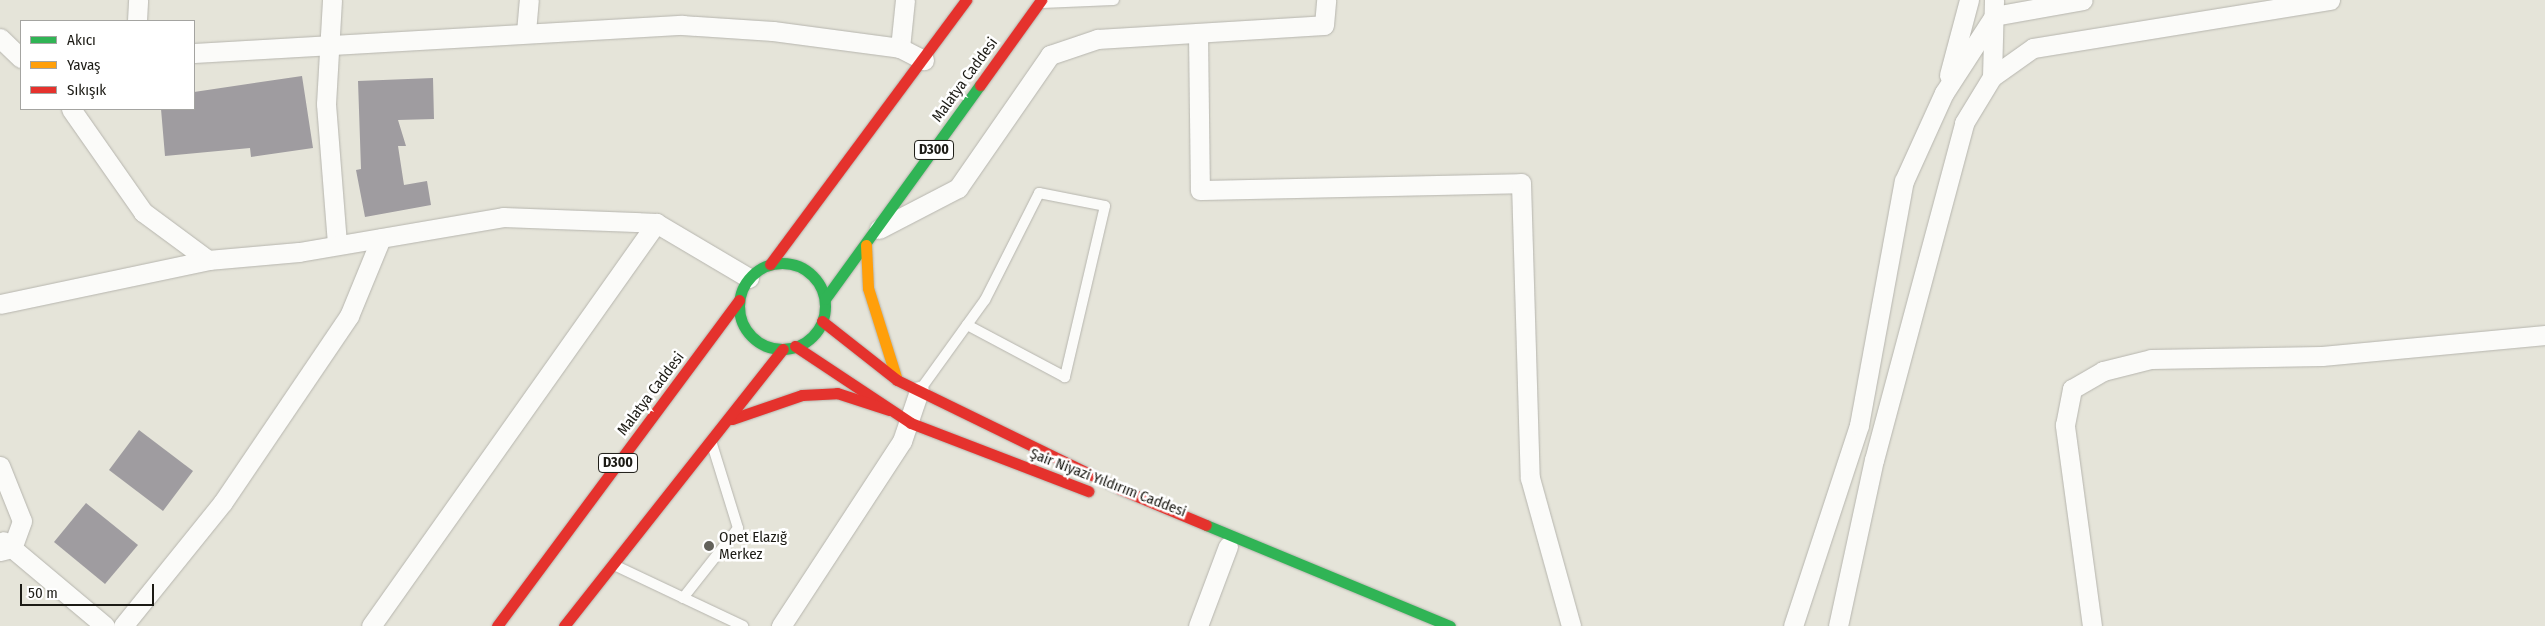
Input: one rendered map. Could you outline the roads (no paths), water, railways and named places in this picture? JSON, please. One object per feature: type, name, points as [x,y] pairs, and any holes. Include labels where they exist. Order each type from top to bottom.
[{"type":"main road","points":[[770,264],[784,262],[811,274],[825,299],[822,321],[812,336],[796,346],[783,349],[759,342],[750,334],[739,312],[739,300],[749,278],[770,264],[924,60],[966,0]]},
{"type":"main road","name":"Malatya Caddesi","points":[[825,299],[1040,2]]},
{"type":"main road","points":[[871,238],[868,288],[897,380]]},
{"type":"main road","name":"Malatya Caddesi","points":[[497,626],[739,300]]},
{"type":"main road","points":[[822,321],[897,380],[1120,490],[1450,626]]},
{"type":"main road","name":"Şair Niyazi Yıldırım Caddesi","points":[[796,346],[911,423],[1098,495]]},
{"type":"main road","points":[[564,626],[732,418],[783,349]]},
{"type":"main road","points":[[732,418],[810,395],[837,393],[889,410]]},
{"type":"main road","name":"Şair Niyazi Yıldırım Caddesi","points":[[1116,502],[1422,626]]},
{"type":"street","points":[[137,20],[138,0]]},
{"type":"street","points":[[332,0],[326,104],[337,245]]},
{"type":"street","points":[[526,32],[529,0]]},
{"type":"street","points":[[900,48],[905,0]]},
{"type":"street","points":[[871,238],[958,188],[1050,56],[1098,39],[1324,26],[1326,0]]},
{"type":"street","points":[[1944,94],[1969,0]]},
{"type":"street","points":[[1994,8],[2083,0]]},
{"type":"street","points":[[1838,626],[1874,460],[1964,123],[1992,77],[2033,48],[2330,0]]},
{"type":"street","points":[[1793,626],[1859,425],[1904,181],[1944,94],[1994,8]]},
{"type":"street","points":[[1992,77],[1994,8]]},
{"type":"street","points":[[195,53],[526,32],[682,25],[772,31],[900,48],[924,60]]},
{"type":"street","points":[[1198,33],[1200,190],[1521,183],[1530,478],[1571,626]]},
{"type":"street","points":[[0,38],[20,57]]},
{"type":"street","points":[[72,110],[142,212],[208,260]]},
{"type":"street","points":[[0,304],[208,260],[337,245],[503,217],[656,223],[749,278]]},
{"type":"street","points":[[371,626],[656,223]]},
{"type":"street","points":[[123,626],[223,502],[349,316],[381,238]]},
{"type":"street","points":[[2092,626],[2065,425],[2072,389],[2103,371],[2151,359],[2322,356],[2545,335]]},
{"type":"street","points":[[781,626],[911,423],[920,391]]},
{"type":"street","points":[[0,466],[22,521],[4,546],[106,626]]},
{"type":"street","points":[[1198,626],[1228,546]]},
{"type":"lane","points":[[1040,2],[1114,0]]},
{"type":"lane","points":[[920,391],[967,325],[985,300],[1039,193],[1104,206],[1065,377],[967,325]]},
{"type":"lane","points":[[683,598],[738,528],[712,443]]},
{"type":"lane","points":[[614,565],[743,626]]},
{"type":"place","name":"Opet Elazığ Merkez","points":[[709,546]]}]
